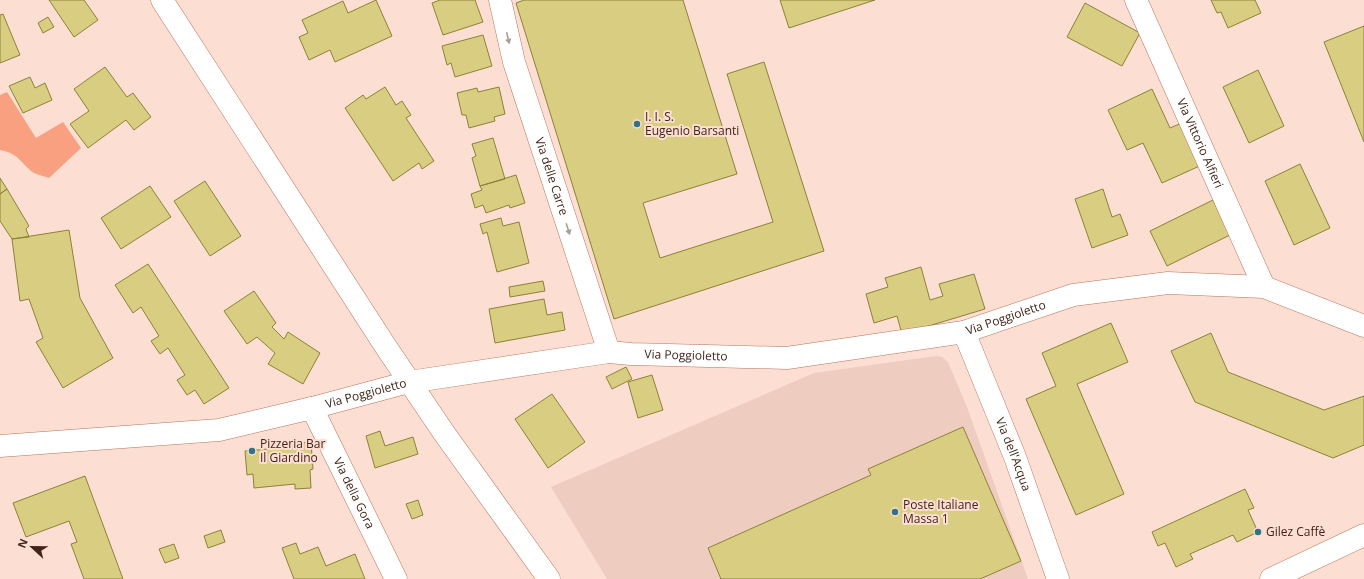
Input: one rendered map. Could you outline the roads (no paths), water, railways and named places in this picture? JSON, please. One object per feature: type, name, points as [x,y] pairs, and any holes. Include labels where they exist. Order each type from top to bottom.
[{"type":"street","points":[[162,0],[409,382],[549,579]]},
{"type":"street","name":"Via delle Carre","points":[[500,0],[514,62],[608,352]]},
{"type":"street","name":"Via Vittorio Alfieri","points":[[1136,0],[1264,287]]},
{"type":"street","name":"Via Poggioletto","points":[[0,446],[219,430],[312,408],[409,382],[608,352],[787,358],[964,332],[1074,295],[1168,282],[1264,287],[1364,326]]},
{"type":"street","name":"Via dell'Acqua","points":[[964,332],[1015,457],[1058,579]]},
{"type":"street","name":"Via della Gora","points":[[312,408],[396,579]]},
{"type":"street","points":[[1272,579],[1364,535]]},
{"type":"place","name":"I. I. S. Eugenio Barsanti","points":[[637,124]]},
{"type":"place","name":"Pizzeria Bar Il Giardino","points":[[252,451]]},
{"type":"place","name":"Poste Italiane Massa 1","points":[[895,512]]},
{"type":"place","name":"Gilez Caffè","points":[[1258,532]]}]
